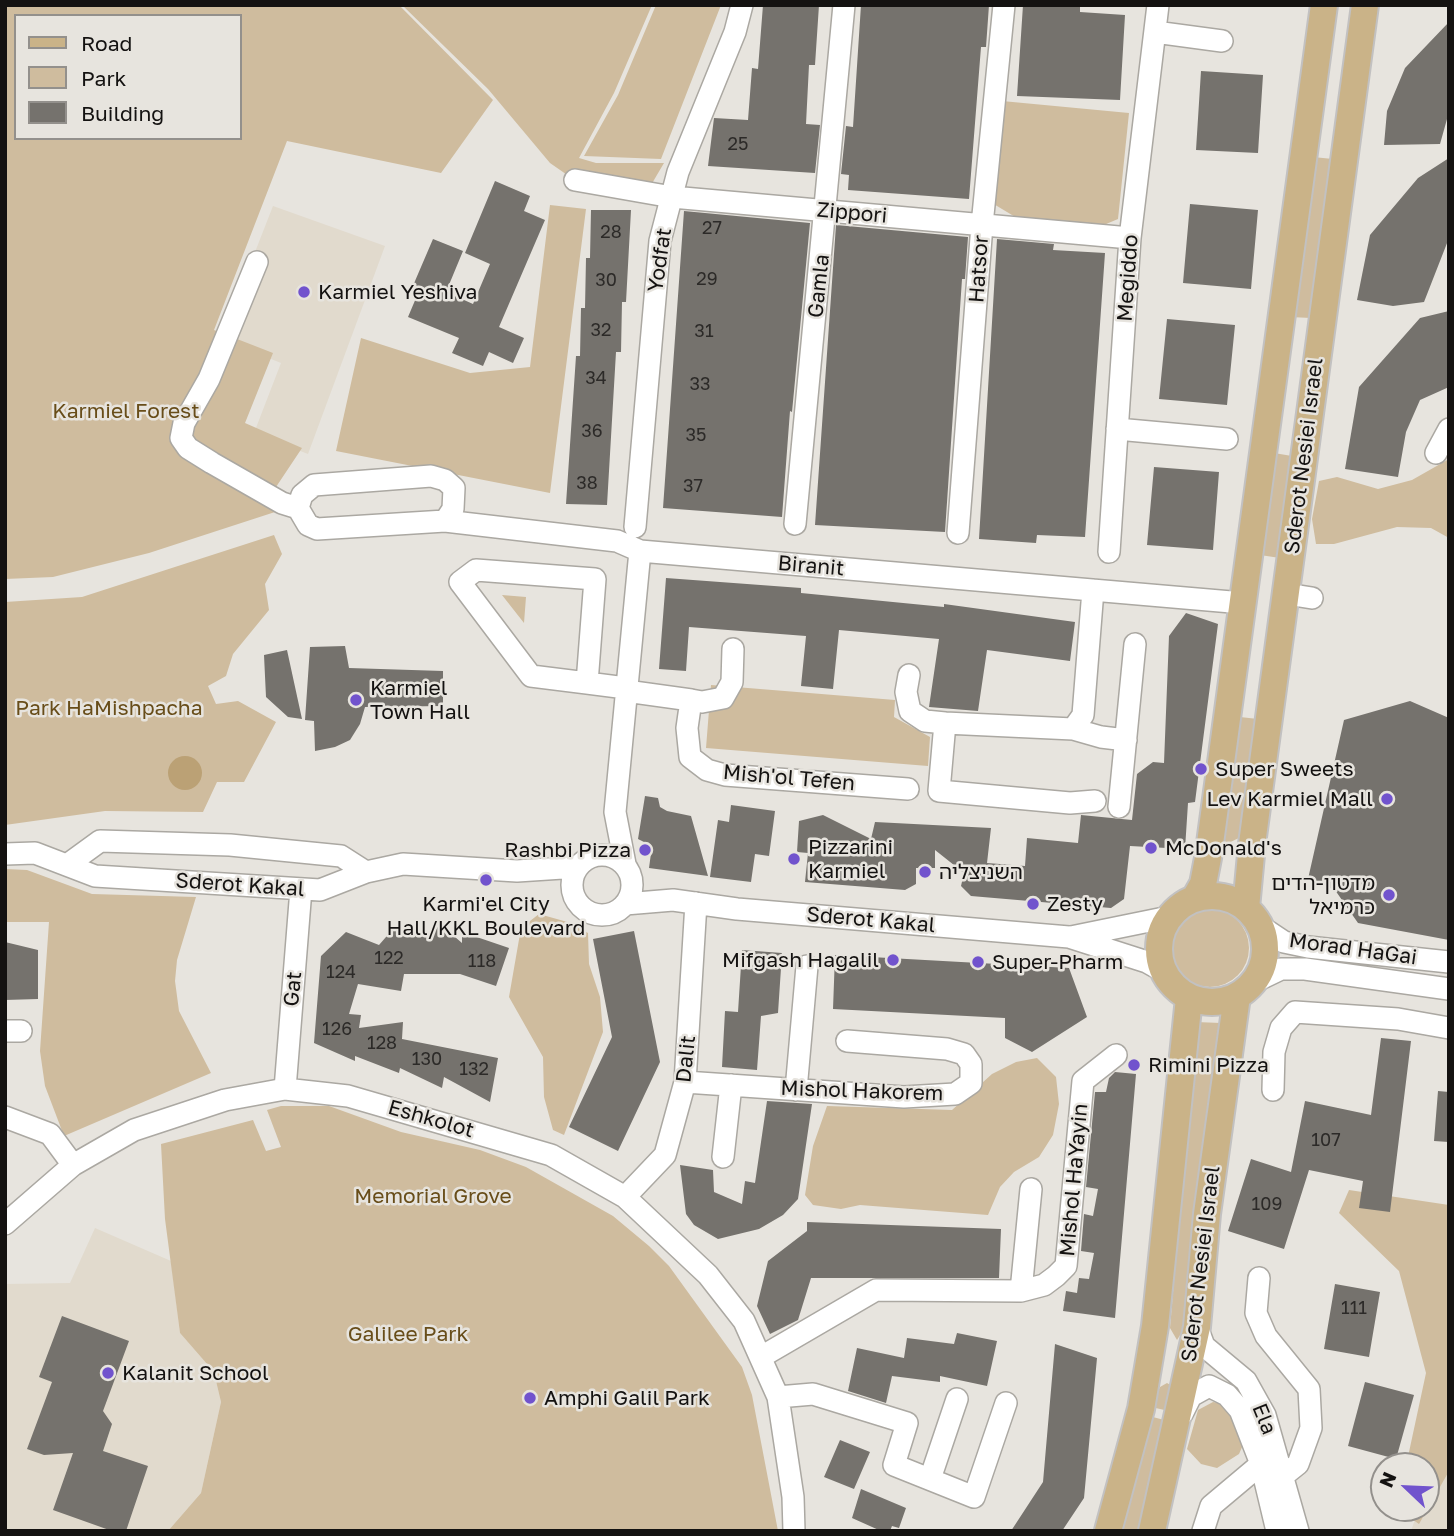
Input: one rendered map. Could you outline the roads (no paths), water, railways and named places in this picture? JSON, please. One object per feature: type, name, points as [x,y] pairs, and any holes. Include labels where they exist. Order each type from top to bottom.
[{"type":"main road","name":"Sderot Nesiei Israel","points":[[1195,898],[1203,884],[1208,858],[1324,5]]},
{"type":"main road","name":"Sderot Nesiei Israel","points":[[1253,917],[1252,844],[1365,5]]},
{"type":"main road","points":[[1222,896],[1253,917],[1265,949],[1264,960],[1246,989],[1214,1003],[1189,998],[1170,982],[1163,971],[1158,947],[1161,931],[1169,916],[1181,905],[1195,898],[1222,896]]},
{"type":"main road","name":"Sderot Nesiei Israel","points":[[1152,1531],[1197,1327],[1207,1214],[1246,989]]},
{"type":"main road","name":"Sderot Nesiei Israel","points":[[1108,1531],[1141,1409],[1155,1326],[1189,998]]},
{"type":"street","name":"Yodfat","points":[[635,527],[660,241],[678,172],[735,32],[742,5]]},
{"type":"street","name":"Gamla","points":[[795,524],[844,5]]},
{"type":"street","name":"Hatsor","points":[[958,533],[982,225],[1004,5]]},
{"type":"street","name":"Megiddo","points":[[1109,552],[1130,238],[1158,5]]},
{"type":"street","points":[[1154,32],[1222,41]]},
{"type":"street","name":"Zippori","points":[[575,180],[672,197],[1130,238]]},
{"type":"street","name":"Biranit","points":[[257,262],[209,379],[184,423],[181,438],[188,448],[212,463],[282,503],[298,508],[308,525],[324,530],[445,521],[617,541],[640,551],[1243,603]]},
{"type":"street","points":[[1117,429],[1227,439]]},
{"type":"street","points":[[1436,453],[1449,429]]},
{"type":"street","points":[[298,508],[302,495],[314,485],[431,475],[445,480],[454,488],[453,509],[445,521]]},
{"type":"street","points":[[517,871],[574,897],[586,911],[595,914],[613,913],[625,904],[633,887],[615,812],[640,551]]},
{"type":"street","points":[[587,683],[595,579],[476,569],[460,582],[531,676],[702,702],[723,698],[732,682],[733,649]]},
{"type":"street","points":[[1073,729],[1083,715],[1093,590]]},
{"type":"street","points":[[1286,594],[1312,598]]},
{"type":"street","points":[[1119,807],[1135,643]]},
{"type":"street","points":[[909,675],[906,692],[911,711],[925,720],[1073,729],[1101,737],[1126,740]]},
{"type":"street","name":"Mish'ol Tefen","points":[[691,700],[687,728],[690,757],[707,770],[725,775],[908,789]]},
{"type":"street","points":[[945,723],[939,792],[1070,803],[1095,801]]},
{"type":"street","points":[[574,897],[573,877],[615,812]]},
{"type":"street","points":[[67,864],[100,841],[230,845],[341,856],[366,872]]},
{"type":"street","name":"Sderot Kakal","points":[[5,854],[35,853],[95,876],[320,890],[366,872],[403,864],[517,871]]},
{"type":"street","points":[[517,871],[607,855],[673,900]]},
{"type":"street","name":"Gat","points":[[285,1089],[301,889]]},
{"type":"street","points":[[625,904],[673,900]]},
{"type":"street","name":"Sderot Kakal","points":[[673,900],[1069,937]]},
{"type":"street","name":"Dalit","points":[[625,1196],[665,1155],[685,1082],[696,903]]},
{"type":"street","points":[[1069,937],[1169,916]]},
{"type":"street","name":"Morad HaGai","points":[[1253,917],[1284,942],[1449,962]]},
{"type":"street","points":[[1069,937],[1147,962],[1163,971]]},
{"type":"street","points":[[796,1090],[807,966]]},
{"type":"street","name":"Morad HaGai","points":[[1246,989],[1281,969],[1305,969],[1449,989]]},
{"type":"street","points":[[1273,1090],[1274,1052],[1281,1028],[1295,1012],[1398,1019],[1449,1028]]},
{"type":"street","name":"Mishol Hakorem","points":[[685,1082],[904,1097],[955,1094],[971,1083],[971,1064],[964,1054],[947,1049],[847,1041]]},
{"type":"street","name":"Mishol HaYayin","points":[[761,1357],[876,1290],[1021,1291],[1044,1285],[1066,1266],[1083,1081],[1116,1055]]},
{"type":"street","points":[[723,1157],[731,1085]]},
{"type":"street","name":"Eshkolot","points":[[5,1224],[74,1165],[134,1130],[225,1100],[285,1089],[348,1096],[551,1155],[625,1196],[708,1275],[744,1321],[778,1397],[793,1497],[794,1531]]},
{"type":"street","points":[[5,1117],[50,1134],[74,1165]]},
{"type":"street","name":"Mishol HaYayin","points":[[1021,1291],[1031,1189]]},
{"type":"street","points":[[1203,1531],[1211,1506],[1274,1466],[1298,1464],[1311,1428],[1309,1390],[1266,1336],[1256,1313],[1259,1278]]},
{"type":"street","name":"Ela","points":[[1197,1327],[1204,1346],[1246,1381],[1265,1416],[1274,1466],[1277,1531]]},
{"type":"street","name":"Ela","points":[[1179,1418],[1199,1389],[1209,1386],[1218,1389],[1240,1410],[1274,1466],[1298,1531]]},
{"type":"street","points":[[778,1397],[813,1394],[907,1423],[894,1465],[974,1497],[1006,1402]]},
{"type":"street","points":[[930,1479],[957,1399]]},
{"type":"place","name":"Karmiel Yeshiva","points":[[304,292]]},
{"type":"place","name":"Karmiel Town Hall","points":[[356,700]]},
{"type":"place","name":"Super Sweets","points":[[1201,769]]},
{"type":"place","name":"Lev Karmiel Mall","points":[[1387,799]]},
{"type":"place","name":"McDonald's","points":[[1151,848]]},
{"type":"place","name":"Rashbi Pizza","points":[[645,850]]},
{"type":"place","name":"Pizzarini Karmiel","points":[[794,859]]},
{"type":"place","name":"השניצליה","points":[[925,872]]},
{"type":"place","name":"Karmi'el City Hall/KKL Boulevard","points":[[486,880]]},
{"type":"place","name":"מדטון-הדים כרמיאל","points":[[1389,895]]},
{"type":"place","name":"Zesty","points":[[1033,904]]},
{"type":"place","name":"Mifgash Hagalil","points":[[893,960]]},
{"type":"place","name":"Super-Pharm","points":[[978,962]]},
{"type":"place","name":"Rimini Pizza","points":[[1134,1065]]},
{"type":"place","name":"Kalanit School","points":[[108,1373]]},
{"type":"place","name":"Amphi Galil Park","points":[[530,1398]]},
{"type":"park label","name":"Karmiel Forest","points":[[126,411]]},
{"type":"park label","name":"Park HaMishpacha","points":[[109,708]]},
{"type":"park label","name":"Memorial Grove","points":[[433,1196]]},
{"type":"park label","name":"Galilee Park","points":[[408,1334]]}]
